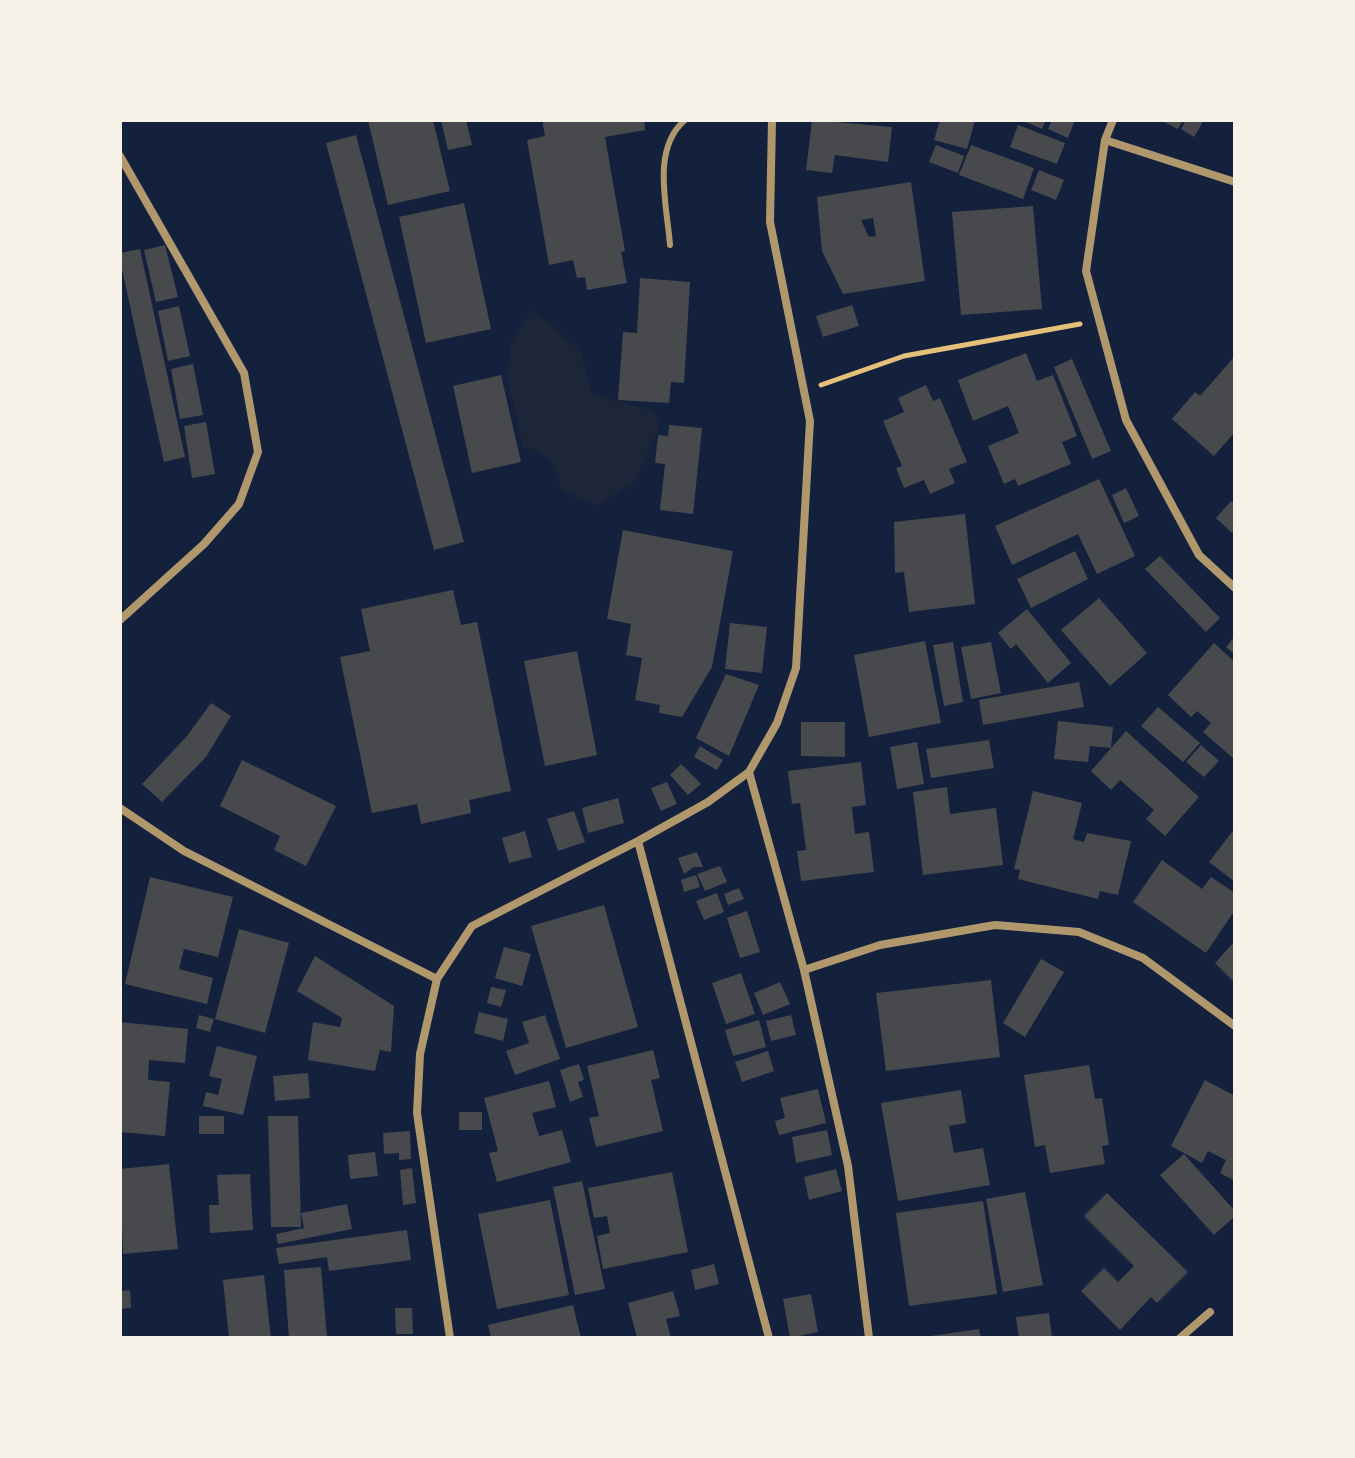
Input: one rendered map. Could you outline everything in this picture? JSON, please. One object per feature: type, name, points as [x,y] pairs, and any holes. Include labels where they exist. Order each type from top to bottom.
[{"type":"street","points":[[450,1338],[417,1113],[420,1054],[437,979],[472,926],[638,841],[708,802],[749,772],[777,723],[796,668],[810,421],[770,222],[772,120]]},
{"type":"street","points":[[1113,120],[1105,140],[1086,271],[1126,420],[1199,555],[1235,588]]},
{"type":"street","points":[[1105,140],[1235,182]]},
{"type":"street","points":[[120,156],[244,373],[258,452],[239,504],[204,544],[120,620]]},
{"type":"street","points":[[749,772],[804,970],[848,1166],[869,1338]]},
{"type":"street","points":[[120,808],[184,851],[437,979]]},
{"type":"street","points":[[638,841],[769,1338]]},
{"type":"street","points":[[804,970],[880,945],[995,925],[1079,932],[1143,958],[1235,1026]]},
{"type":"street","points":[[1180,1338],[1210,1312]]},
{"type":"lane","points":[[670,245],[664,154],[673,130],[685,120]]},
{"type":"path","points":[[805,390],[904,356],[1099,320]]},
{"type":"shaded area","points":[[532,309],[580,351],[593,395],[653,411],[660,426],[634,483],[598,505],[562,491],[546,457],[523,447],[507,378],[510,345]]},
{"type":"building","points":[[368,120],[433,120],[450,191],[388,205]]},
{"type":"building","points":[[441,120],[466,120],[472,145],[448,150]]},
{"type":"building","points":[[542,120],[644,120],[645,130],[605,137],[625,251],[621,252],[627,283],[587,290],[585,277],[577,278],[573,260],[549,265],[527,140],[545,136]]},
{"type":"building","points":[[812,120],[892,127],[888,162],[835,155],[832,173],[806,170]]},
{"type":"building","points":[[940,120],[975,120],[967,149],[934,140]]},
{"type":"building","points":[[1021,120],[1046,120],[1042,129]]},
{"type":"building","points":[[1052,120],[1075,120],[1068,138],[1048,129]]},
{"type":"building","points":[[1160,120],[1183,120],[1178,129]]},
{"type":"building","points":[[1186,120],[1204,120],[1194,137],[1181,129]]},
{"type":"building","points":[[1018,125],[1065,143],[1057,164],[1010,147]]},
{"type":"building","points":[[356,135],[464,542],[434,550],[326,143]]},
{"type":"building","points":[[936,145],[964,156],[958,173],[929,162]]},
{"type":"building","points":[[971,145],[1034,168],[1023,199],[959,175]]},
{"type":"building","points":[[1039,170],[1064,180],[1056,200],[1031,190]]},
{"type":"building","points":[[911,182],[925,281],[843,294],[822,251],[817,197]],"holes":[[[873,218],[876,236],[869,237],[861,220]]]},
{"type":"building","points":[[464,203],[491,329],[426,343],[399,217]]},
{"type":"building","points":[[1033,206],[1042,309],[961,315],[952,212]]},
{"type":"building","points":[[165,245],[178,297],[156,302],[144,250]]},
{"type":"building","points":[[140,249],[185,457],[164,462],[120,260],[120,253]]},
{"type":"building","points":[[640,278],[690,282],[684,383],[671,382],[669,403],[618,400],[623,332],[637,333]]},
{"type":"building","points":[[852,305],[859,326],[823,337],[816,316]]},
{"type":"building","points":[[179,306],[190,356],[168,361],[158,311]]},
{"type":"building","points":[[1026,353],[1037,381],[1053,375],[1077,436],[1062,442],[1071,464],[1018,486],[1015,479],[1004,484],[988,446],[1019,433],[1008,406],[973,421],[958,380]]},
{"type":"building","points":[[1235,356],[1235,432],[1214,456],[1172,419],[1195,392],[1200,396]]},
{"type":"building","points":[[1072,359],[1111,451],[1092,459],[1054,367]]},
{"type":"building","points":[[193,364],[203,415],[180,419],[171,369]]},
{"type":"building","points":[[501,375],[521,462],[472,473],[453,386]]},
{"type":"building","points":[[926,385],[933,401],[940,398],[967,462],[949,469],[955,483],[930,494],[924,480],[904,488],[896,468],[902,466],[883,421],[904,412],[898,398]]},
{"type":"building","points":[[206,422],[215,474],[192,478],[184,426]]},
{"type":"building","points":[[669,425],[702,428],[693,514],[660,510],[665,464],[655,463],[658,435],[668,436]]},
{"type":"building","points":[[1099,479],[1135,556],[1097,574],[1078,534],[1012,565],[995,526]]},
{"type":"building","points":[[1126,488],[1139,516],[1124,523],[1112,495]]},
{"type":"building","points":[[1231,501],[1235,505],[1235,529],[1232,533],[1216,518]]},
{"type":"building","points":[[965,514],[975,604],[909,612],[904,572],[895,573],[894,522]]},
{"type":"building","points":[[623,530],[733,551],[712,667],[682,717],[659,713],[660,705],[635,700],[642,658],[626,655],[631,624],[607,619]]},
{"type":"building","points":[[1075,551],[1088,579],[1031,608],[1017,579]]},
{"type":"building","points":[[1160,556],[1220,618],[1206,632],[1145,569]]},
{"type":"building","points":[[453,590],[461,625],[477,622],[511,791],[469,800],[471,813],[421,824],[417,804],[372,813],[340,657],[370,651],[361,609]]},
{"type":"building","points":[[1099,598],[1147,653],[1110,686],[1061,630]]},
{"type":"building","points":[[1027,609],[1071,663],[1048,683],[1016,644],[1011,649],[998,633]]},
{"type":"building","points":[[730,623],[767,627],[762,673],[725,669]]},
{"type":"building","points":[[1235,636],[1235,655],[1226,647]]},
{"type":"building","points":[[925,641],[941,723],[869,737],[854,655]]},
{"type":"building","points":[[953,642],[963,702],[944,706],[933,645]]},
{"type":"building","points":[[991,642],[1001,693],[971,699],[961,647]]},
{"type":"building","points":[[1214,643],[1235,662],[1235,760],[1203,732],[1211,723],[1197,711],[1191,717],[1168,695]]},
{"type":"building","points":[[577,651],[597,755],[545,766],[524,661]]},
{"type":"building","points":[[726,674],[759,685],[729,756],[696,738]]},
{"type":"building","points":[[1079,682],[1084,707],[983,725],[979,700]]},
{"type":"building","points":[[211,703],[231,716],[206,757],[162,802],[142,784],[187,736]]},
{"type":"building","points":[[1158,707],[1200,743],[1183,762],[1141,726]]},
{"type":"building","points":[[1058,721],[1113,727],[1111,748],[1090,746],[1088,762],[1054,759]]},
{"type":"building","points":[[801,722],[845,722],[845,757],[801,756]]},
{"type":"building","points":[[1126,731],[1199,797],[1165,836],[1146,819],[1154,810],[1120,780],[1111,790],[1091,771]]},
{"type":"building","points":[[989,740],[994,768],[931,778],[926,749]]},
{"type":"building","points":[[917,742],[924,784],[897,789],[890,747]]},
{"type":"building","points":[[1201,745],[1219,761],[1204,777],[1186,762]]},
{"type":"building","points":[[700,746],[723,760],[717,770],[694,757]]},
{"type":"building","points":[[242,760],[336,806],[306,866],[274,850],[280,836],[220,806]]},
{"type":"building","points":[[861,762],[866,805],[852,807],[855,834],[869,832],[874,872],[801,881],[797,851],[806,850],[800,803],[792,804],[788,771]]},
{"type":"building","points":[[681,764],[701,784],[688,795],[670,775]]},
{"type":"building","points":[[667,782],[677,804],[661,811],[651,788]]},
{"type":"building","points":[[947,787],[950,814],[996,808],[1003,865],[923,875],[913,792]]},
{"type":"building","points":[[1033,791],[1082,803],[1073,839],[1084,842],[1087,833],[1131,841],[1118,895],[1100,891],[1098,899],[1018,879],[1020,870],[1014,869]]},
{"type":"building","points":[[618,798],[624,823],[588,833],[582,808]]},
{"type":"building","points":[[574,811],[585,842],[558,851],[547,819]]},
{"type":"building","points":[[1235,828],[1235,882],[1209,862]]},
{"type":"building","points":[[525,831],[532,857],[509,863],[502,838]]},
{"type":"building","points":[[697,852],[703,867],[694,867],[684,874],[678,858]]},
{"type":"building","points":[[1162,860],[1202,889],[1211,877],[1235,893],[1235,910],[1206,953],[1133,902]]},
{"type":"building","points":[[720,866],[727,882],[705,891],[697,874]]},
{"type":"building","points":[[696,875],[700,887],[684,892],[681,880]]},
{"type":"building","points":[[150,877],[233,897],[218,957],[184,949],[179,969],[213,978],[207,1004],[125,984]]},
{"type":"building","points":[[739,888],[744,899],[728,905],[724,894]]},
{"type":"building","points":[[717,893],[724,912],[704,920],[696,901]]},
{"type":"building","points":[[604,905],[638,1027],[566,1048],[531,926]]},
{"type":"building","points":[[747,911],[760,952],[740,958],[727,918]]},
{"type":"building","points":[[239,929],[289,943],[265,1033],[215,1019]]},
{"type":"building","points":[[1235,941],[1235,983],[1215,963]]},
{"type":"building","points":[[504,947],[531,954],[522,986],[495,978]]},
{"type":"building","points":[[315,956],[394,1006],[391,1052],[380,1050],[375,1071],[308,1060],[313,1022],[340,1027],[342,1018],[297,991]]},
{"type":"building","points":[[1041,959],[1064,972],[1025,1037],[1003,1023]]},
{"type":"building","points":[[741,973],[755,1014],[726,1024],[712,983]]},
{"type":"building","points":[[991,980],[1000,1057],[886,1071],[876,993]]},
{"type":"building","points":[[780,982],[790,1004],[763,1015],[754,993]]},
{"type":"building","points":[[491,987],[506,990],[501,1007],[487,1003]]},
{"type":"building","points":[[479,1012],[508,1019],[503,1041],[474,1033]]},
{"type":"building","points":[[199,1015],[214,1019],[210,1032],[196,1028]]},
{"type":"building","points":[[545,1015],[560,1059],[515,1075],[506,1051],[529,1043],[522,1022]]},
{"type":"building","points":[[791,1015],[796,1035],[771,1041],[766,1021]]},
{"type":"building","points":[[759,1020],[766,1047],[733,1056],[725,1030]]},
{"type":"building","points":[[120,1022],[188,1029],[185,1063],[149,1060],[148,1080],[170,1082],[165,1136],[120,1132]]},
{"type":"building","points":[[217,1046],[257,1056],[243,1115],[203,1106],[206,1092],[218,1095],[222,1079],[209,1076]]},
{"type":"building","points":[[653,1050],[660,1078],[651,1080],[663,1131],[596,1147],[589,1118],[599,1116],[587,1066]]},
{"type":"building","points":[[768,1051],[774,1071],[742,1082],[735,1062]]},
{"type":"building","points":[[579,1064],[584,1080],[578,1082],[583,1097],[570,1102],[560,1070]]},
{"type":"building","points":[[1089,1065],[1095,1099],[1102,1098],[1109,1145],[1102,1146],[1105,1164],[1050,1173],[1045,1145],[1035,1147],[1024,1075]]},
{"type":"building","points":[[308,1073],[310,1098],[275,1101],[273,1076]]},
{"type":"building","points":[[1205,1080],[1235,1096],[1235,1181],[1220,1173],[1226,1160],[1208,1151],[1202,1163],[1171,1146]]},
{"type":"building","points":[[549,1081],[556,1107],[532,1113],[539,1136],[562,1130],[571,1162],[497,1182],[489,1153],[498,1151],[484,1098]]},
{"type":"building","points":[[818,1089],[826,1123],[779,1135],[775,1121],[785,1118],[780,1098]]},
{"type":"building","points":[[961,1090],[966,1123],[949,1126],[954,1153],[983,1148],[990,1185],[898,1201],[881,1103]]},
{"type":"building","points":[[459,1112],[482,1112],[482,1130],[459,1130]]},
{"type":"building","points":[[199,1116],[224,1116],[224,1134],[199,1134]]},
{"type":"building","points":[[268,1116],[298,1116],[301,1227],[271,1227]]},
{"type":"building","points":[[827,1130],[832,1155],[796,1163],[792,1137]]},
{"type":"building","points":[[410,1131],[411,1159],[399,1160],[399,1153],[384,1154],[383,1133]]},
{"type":"building","points":[[375,1152],[378,1176],[350,1179],[348,1155]]},
{"type":"building","points":[[1184,1154],[1235,1211],[1235,1216],[1214,1235],[1160,1175]]},
{"type":"building","points":[[169,1164],[178,1249],[123,1254],[120,1169]]},
{"type":"building","points":[[412,1168],[416,1203],[403,1205],[400,1170]]},
{"type":"building","points":[[836,1169],[842,1191],[809,1200],[804,1177]]},
{"type":"building","points":[[672,1172],[688,1252],[603,1269],[597,1236],[610,1233],[607,1216],[594,1218],[588,1188]]},
{"type":"building","points":[[250,1174],[253,1230],[210,1233],[209,1205],[219,1205],[217,1175]]},
{"type":"building","points":[[582,1181],[605,1289],[575,1295],[553,1187]]},
{"type":"building","points":[[1025,1192],[1043,1285],[1003,1292],[986,1199]]},
{"type":"building","points":[[1107,1193],[1188,1272],[1157,1303],[1151,1297],[1120,1330],[1081,1291],[1104,1268],[1118,1282],[1134,1266],[1084,1216]]},
{"type":"building","points":[[550,1200],[569,1295],[497,1309],[478,1214]]},
{"type":"building","points":[[983,1201],[997,1294],[909,1306],[896,1213]]},
{"type":"building","points":[[347,1204],[352,1229],[278,1244],[276,1234],[304,1228],[301,1213]]},
{"type":"building","points":[[407,1230],[411,1260],[329,1271],[327,1257],[279,1264],[276,1248]]},
{"type":"building","points":[[714,1264],[719,1284],[695,1290],[691,1270]]},
{"type":"building","points":[[321,1267],[327,1338],[289,1338],[284,1270]]},
{"type":"building","points":[[264,1275],[271,1338],[229,1338],[223,1280]]},
{"type":"building","points":[[130,1290],[131,1308],[120,1309],[120,1291]]},
{"type":"building","points":[[673,1291],[680,1316],[666,1319],[671,1338],[637,1338],[628,1303]]},
{"type":"building","points":[[811,1294],[818,1332],[790,1338],[783,1299]]},
{"type":"building","points":[[573,1305],[581,1338],[491,1338],[488,1325]]},
{"type":"building","points":[[395,1308],[412,1308],[413,1334],[396,1334]]},
{"type":"building","points":[[1049,1313],[1052,1338],[1019,1338],[1016,1317]]},
{"type":"building","points":[[979,1329],[981,1338],[931,1338],[931,1336]]}]
